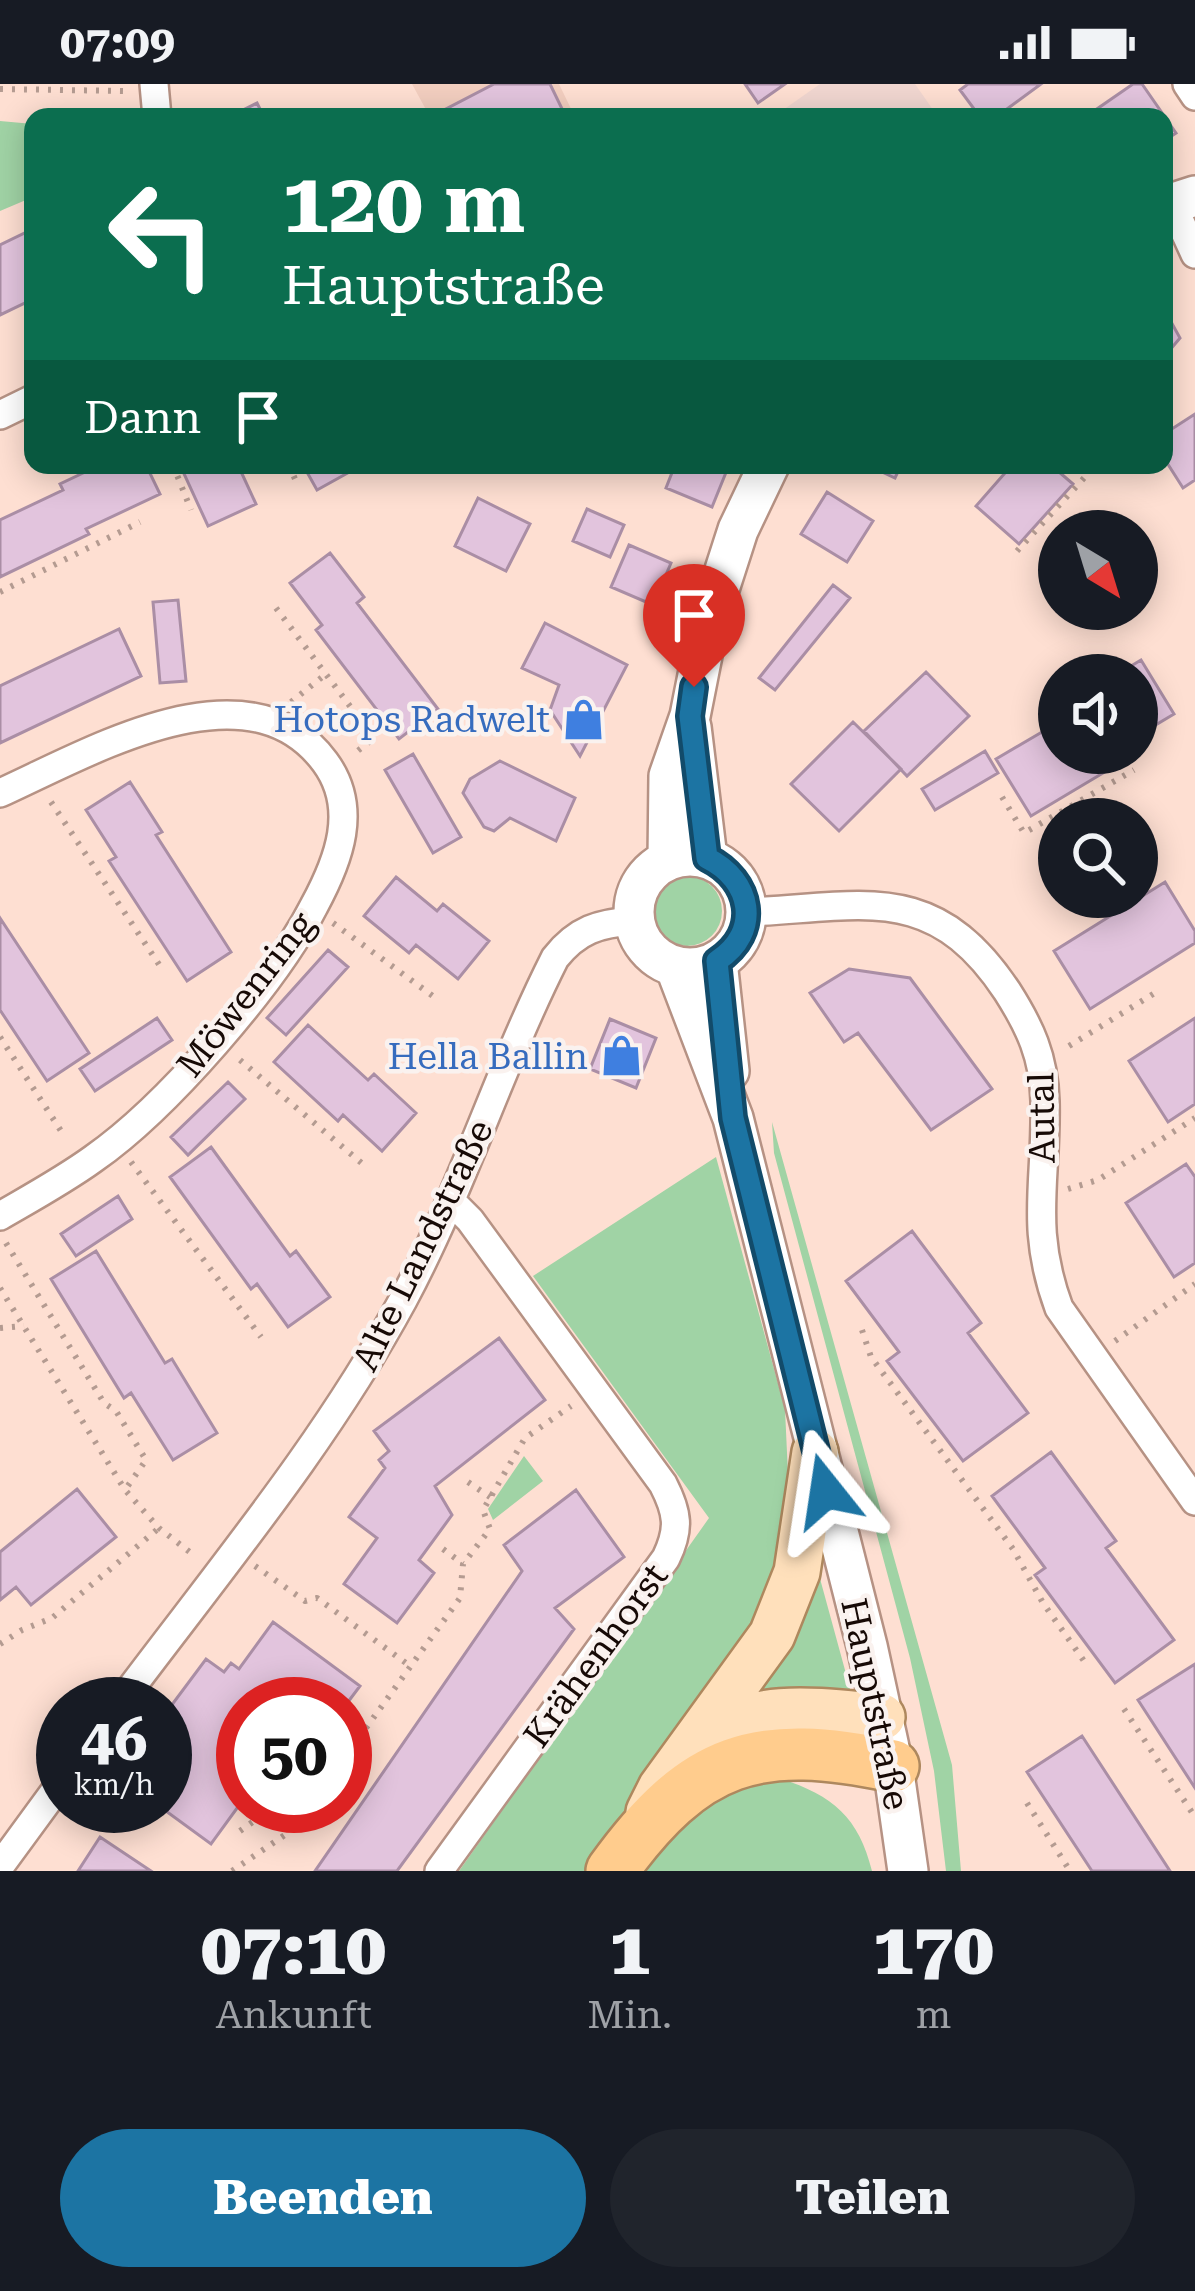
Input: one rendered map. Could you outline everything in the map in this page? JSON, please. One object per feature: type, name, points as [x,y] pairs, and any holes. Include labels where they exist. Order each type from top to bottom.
[{"type":"highway","points":[[623,1856],[675,1798],[737,1762],[795,1750],[840,1754],[887,1742]]},
{"type":"main road","points":[[687,858],[669,776],[690,716],[709,620],[738,530],[765,474]]},
{"type":"main road","points":[[675,966],[703,967],[717,961],[740,940],[748,912],[735,878],[687,858]]},
{"type":"main road","points":[[634,921],[634,901],[641,883],[687,858]]},
{"type":"main road","name":"Hauptstraße","points":[[634,921],[650,953],[675,966],[733,1118],[887,1742],[908,1871]]},
{"type":"main road","name":"Hauptstraße","points":[[717,961],[733,1118]]},
{"type":"main road","points":[[623,1856],[661,1788],[772,1635],[805,1539],[815,1452]]},
{"type":"main road","points":[[702,1736],[748,1714],[783,1711],[887,1742]]},
{"type":"street","points":[[1187,84],[1195,96]]},
{"type":"street","points":[[1177,202],[1195,254]]},
{"type":"street","points":[[0,794],[141,732],[175,722],[243,715],[274,720],[296,732],[332,771]]},
{"type":"street","name":"Möwenring","points":[[1,1226],[116,1142],[216,1040],[271,971],[314,908],[341,840],[344,803],[332,771]]},
{"type":"street","name":"Autal","points":[[748,912],[887,906],[921,913],[952,928],[985,959],[1029,1024],[1042,1062],[1045,1103],[1039,1233],[1059,1308],[1195,1501]]},
{"type":"street","name":"Alte Landstraße","points":[[139,1677],[352,1386],[403,1300],[451,1202],[555,958],[580,932],[610,922],[634,921]]},
{"type":"street","name":"Krähenhorst","points":[[439,1871],[652,1577],[678,1534],[676,1509],[663,1484],[470,1220],[451,1202]]},
{"type":"street","points":[[0,1865],[36,1816]]},
{"type":"path","points":[[0,89],[155,98]]},
{"type":"path","points":[[176,474],[191,510]]},
{"type":"path","points":[[293,474],[298,486]]},
{"type":"path","points":[[1017,551],[1088,474]]},
{"type":"path","points":[[0,592],[140,522]]},
{"type":"path","points":[[276,608],[374,738],[332,771]]},
{"type":"path","points":[[274,720],[326,674]]},
{"type":"path","points":[[1002,797],[1024,833],[1127,774]]},
{"type":"path","points":[[35,778],[162,969]]},
{"type":"path","points":[[314,908],[437,999]]},
{"type":"path","points":[[1069,1046],[1158,992]]},
{"type":"path","points":[[0,1037],[64,1137]]},
{"type":"path","points":[[216,1040],[365,1166]]},
{"type":"path","points":[[1067,1189],[1098,1180],[1195,1118]]},
{"type":"path","points":[[116,1142],[261,1337]]},
{"type":"path","points":[[1,1226],[104,1403],[116,1411],[146,1460],[125,1490]]},
{"type":"path","points":[[1114,1342],[1195,1284]]},
{"type":"path","points":[[0,1288],[125,1490],[159,1528],[196,1557]]},
{"type":"path","points":[[0,1328],[23,1326]]},
{"type":"path","points":[[862,1330],[871,1357],[1013,1549],[1043,1603],[1084,1660]]},
{"type":"path","points":[[372,1719],[460,1598],[463,1564],[490,1528],[483,1510],[525,1438],[594,1390]]},
{"type":"path","points":[[468,1482],[490,1497]]},
{"type":"path","points":[[0,1644],[52,1618],[159,1528]]},
{"type":"path","points":[[443,1549],[463,1564]]},
{"type":"path","points":[[250,1563],[305,1601],[317,1598],[410,1666]]},
{"type":"path","points":[[1124,1709],[1195,1817]]},
{"type":"path","points":[[1027,1804],[1070,1871]]},
{"type":"path","points":[[232,1871],[288,1833]]},
{"type":"shaded area","points":[[412,84],[559,84],[571,108],[425,108]]},
{"type":"shaded area","points":[[820,84],[915,84],[932,108],[786,108]]},
{"type":"green space","points":[[0,121],[24,123],[24,201],[0,211]]},
{"type":"green space","points":[[687,876],[712,886],[722,911],[712,936],[687,946],[662,936],[652,911],[662,886]]},
{"type":"green space","points":[[772,1122],[952,1765],[961,1871],[946,1871],[934,1771],[910,1658],[774,1153]]},
{"type":"green space","points":[[716,1157],[785,1409],[784,1530],[768,1591],[736,1651],[585,1871],[459,1871],[709,1518],[533,1276]]},
{"type":"green space","points":[[524,1456],[543,1481],[493,1520],[488,1509]]},
{"type":"green space","points":[[816,1574],[854,1703],[752,1699]]},
{"type":"green space","points":[[781,1779],[815,1793],[841,1811],[860,1837],[872,1871],[633,1871],[730,1785]]},
{"type":"building","points":[[494,84],[550,84],[562,108],[448,108]]},
{"type":"building","points":[[745,84],[785,84],[758,103]]},
{"type":"building","points":[[968,84],[1041,84],[1008,108],[973,108],[960,90]]},
{"type":"building","points":[[1133,84],[1142,84],[1159,108],[1098,108]]},
{"type":"building","points":[[24,233],[24,303],[0,315],[0,245]]},
{"type":"building","points":[[1195,414],[1195,480],[1183,488],[1173,472],[1173,428]]},
{"type":"building","points":[[81,474],[150,474],[160,494],[0,577],[0,520],[63,490],[60,484]]},
{"type":"building","points":[[184,474],[242,474],[256,504],[208,526]]},
{"type":"building","points":[[308,474],[346,474],[317,490]]},
{"type":"building","points":[[671,474],[725,474],[712,507],[666,488]]},
{"type":"building","points":[[1004,474],[1061,474],[1073,484],[1050,510],[1038,510],[1038,523],[1019,544],[976,506]]},
{"type":"building","points":[[827,492],[873,521],[847,562],[801,534]]},
{"type":"building","points":[[478,498],[530,524],[506,571],[455,546]]},
{"type":"building","points":[[587,509],[624,525],[610,557],[573,541]]},
{"type":"building","points":[[629,545],[671,563],[653,605],[611,587]]},
{"type":"building","points":[[330,553],[364,597],[357,603],[438,709],[399,739],[316,630],[322,625],[290,583]]},
{"type":"building","points":[[833,585],[850,598],[775,690],[759,678]]},
{"type":"building","points":[[178,600],[186,681],[160,683],[153,602]]},
{"type":"building","points":[[545,623],[627,665],[580,756],[550,710],[559,685],[522,668]]},
{"type":"building","points":[[119,629],[141,676],[0,743],[0,686]]},
{"type":"building","points":[[926,672],[969,716],[907,776],[864,731]]},
{"type":"building","points":[[1158,688],[1174,714],[1158,724]]},
{"type":"building","points":[[853,722],[901,769],[839,831],[791,784]]},
{"type":"building","points":[[1038,734],[1038,774],[1101,774],[1061,798],[1038,798],[1038,812],[1031,816],[996,759]]},
{"type":"building","points":[[985,751],[998,773],[935,810],[922,789]]},
{"type":"building","points":[[413,754],[461,837],[433,853],[385,770]]},
{"type":"building","points":[[500,761],[575,798],[556,841],[510,818],[494,831],[484,827],[463,793],[470,779]]},
{"type":"building","points":[[130,782],[162,832],[156,835],[231,952],[187,981],[109,861],[116,857],[86,810]]},
{"type":"building","points":[[396,877],[437,911],[443,904],[489,941],[458,979],[416,945],[409,953],[364,916]]},
{"type":"building","points":[[1165,882],[1195,931],[1195,943],[1090,1009],[1054,951],[1107,918],[1158,918],[1158,886]]},
{"type":"building","points":[[0,918],[89,1053],[47,1081],[0,1010]]},
{"type":"building","points":[[328,950],[348,967],[286,1035],[267,1018]]},
{"type":"building","points":[[849,969],[910,978],[992,1089],[931,1130],[858,1033],[844,1042],[810,993]]},
{"type":"building","points":[[157,1018],[172,1040],[95,1091],[80,1069]]},
{"type":"building","points":[[1195,1018],[1195,1104],[1168,1122],[1129,1061]]},
{"type":"building","name":"Hella Ballin","points":[[610,1019],[656,1038],[636,1088],[590,1069]]},
{"type":"building","points":[[308,1025],[368,1080],[374,1074],[416,1113],[382,1151],[343,1115],[338,1121],[274,1062]]},
{"type":"building","points":[[228,1082],[245,1099],[188,1155],[171,1137]]},
{"type":"building","points":[[211,1147],[290,1256],[296,1251],[330,1297],[288,1327],[257,1284],[251,1289],[170,1177]]},
{"type":"building","points":[[1186,1164],[1195,1177],[1195,1263],[1174,1277],[1126,1203]]},
{"type":"building","points":[[118,1196],[132,1219],[76,1256],[61,1234]]},
{"type":"building","points":[[912,1231],[981,1323],[968,1333],[1028,1413],[963,1461],[887,1361],[899,1352],[846,1281]]},
{"type":"building","points":[[96,1251],[165,1363],[172,1359],[217,1433],[173,1460],[131,1393],[124,1398],[51,1279]]},
{"type":"building","points":[[499,1338],[545,1400],[435,1486],[452,1515],[419,1560],[434,1573],[397,1623],[344,1584],[377,1538],[349,1517],[385,1468],[379,1460],[389,1451],[374,1431]]},
{"type":"building","points":[[1051,1452],[1116,1541],[1106,1548],[1174,1640],[1115,1683],[1035,1575],[1045,1568],[992,1496]]},
{"type":"building","points":[[77,1489],[116,1537],[31,1605],[16,1587],[0,1600],[0,1552]]},
{"type":"building","points":[[576,1490],[624,1557],[555,1608],[574,1629],[397,1871],[315,1871],[341,1833],[372,1833],[372,1788],[522,1571],[504,1545]]},
{"type":"building","points":[[273,1622],[348,1677],[216,1677],[219,1833],[211,1844],[192,1830],[192,1678],[206,1659],[224,1672],[231,1663],[239,1669]]},
{"type":"building","points":[[1195,1664],[1195,1788],[1138,1700]]},
{"type":"building","points":[[1082,1736],[1170,1871],[1092,1871],[1027,1772]]},
{"type":"building","points":[[100,1837],[151,1871],[78,1871]]},
{"type":"place","name":"Hotops Radwelt","points":[[584,719]]},
{"type":"place","name":"Hella Ballin","points":[[622,1056]]},
{"type":"route","points":[[694,687],[690,716],[707,858],[735,878],[748,912],[740,940],[717,961],[733,1118],[826,1491]]}]
